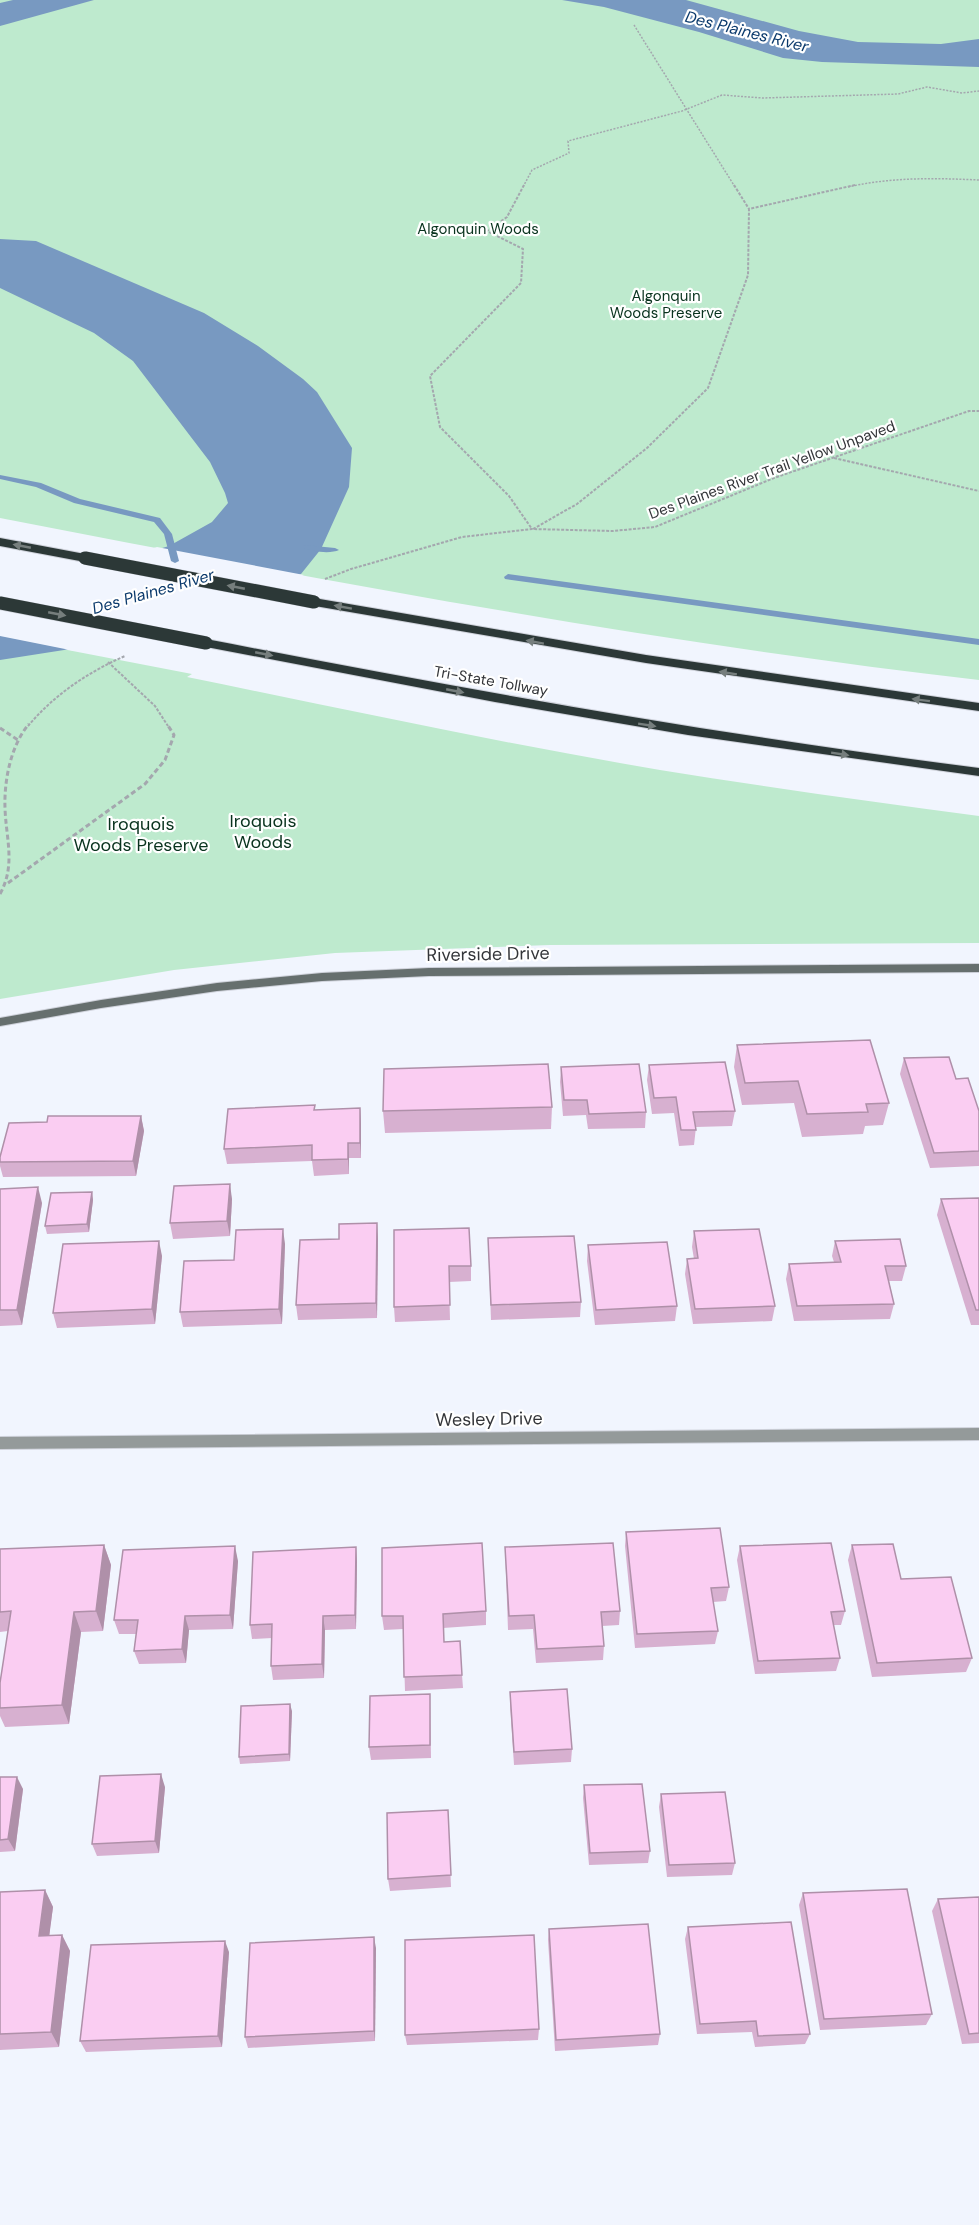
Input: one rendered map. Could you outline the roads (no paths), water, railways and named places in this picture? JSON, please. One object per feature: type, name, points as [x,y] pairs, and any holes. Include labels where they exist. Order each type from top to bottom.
[{"type":"highway","points":[[0,542],[547,644],[757,677],[979,706]]},
{"type":"highway","name":"Tri-State Tollway","points":[[0,603],[503,700],[636,723],[887,761],[979,772]]},
{"type":"main road","name":"Riverside Drive","points":[[0,1022],[170,994],[322,977],[429,972],[979,968]]},
{"type":"street","name":"Wesley Drive","points":[[0,1443],[979,1434]]},
{"type":"water","points":[[13,0],[94,0],[0,26],[0,3]]},
{"type":"water","name":"Des Plaines River","points":[[562,0],[686,0],[799,31],[858,42],[941,44],[979,39],[979,67],[822,62],[783,58],[699,32],[604,7]]},
{"type":"water","name":"Des Plaines River","points":[[0,239],[36,241],[204,313],[258,346],[317,392],[352,448],[349,487],[321,549],[301,574],[196,618],[64,650],[0,660],[0,597],[169,546],[212,522],[228,503],[210,462],[133,361],[94,333],[0,288]]},
{"type":"waterway","points":[[0,477],[38,485],[77,501],[157,520],[168,534],[175,561]]},
{"type":"waterway","points":[[307,547],[335,550]]},
{"type":"waterway","points":[[508,577],[979,642]]},
{"type":"park label","name":"Algonquin Woods","points":[[478,229]]},
{"type":"park label","name":"Algonquin Woods Preserve","points":[[666,304]]},
{"type":"park label","name":"Iroquois Woods","points":[[263,831]]},
{"type":"park label","name":"Iroquois Woods Preserve","points":[[141,834]]}]
